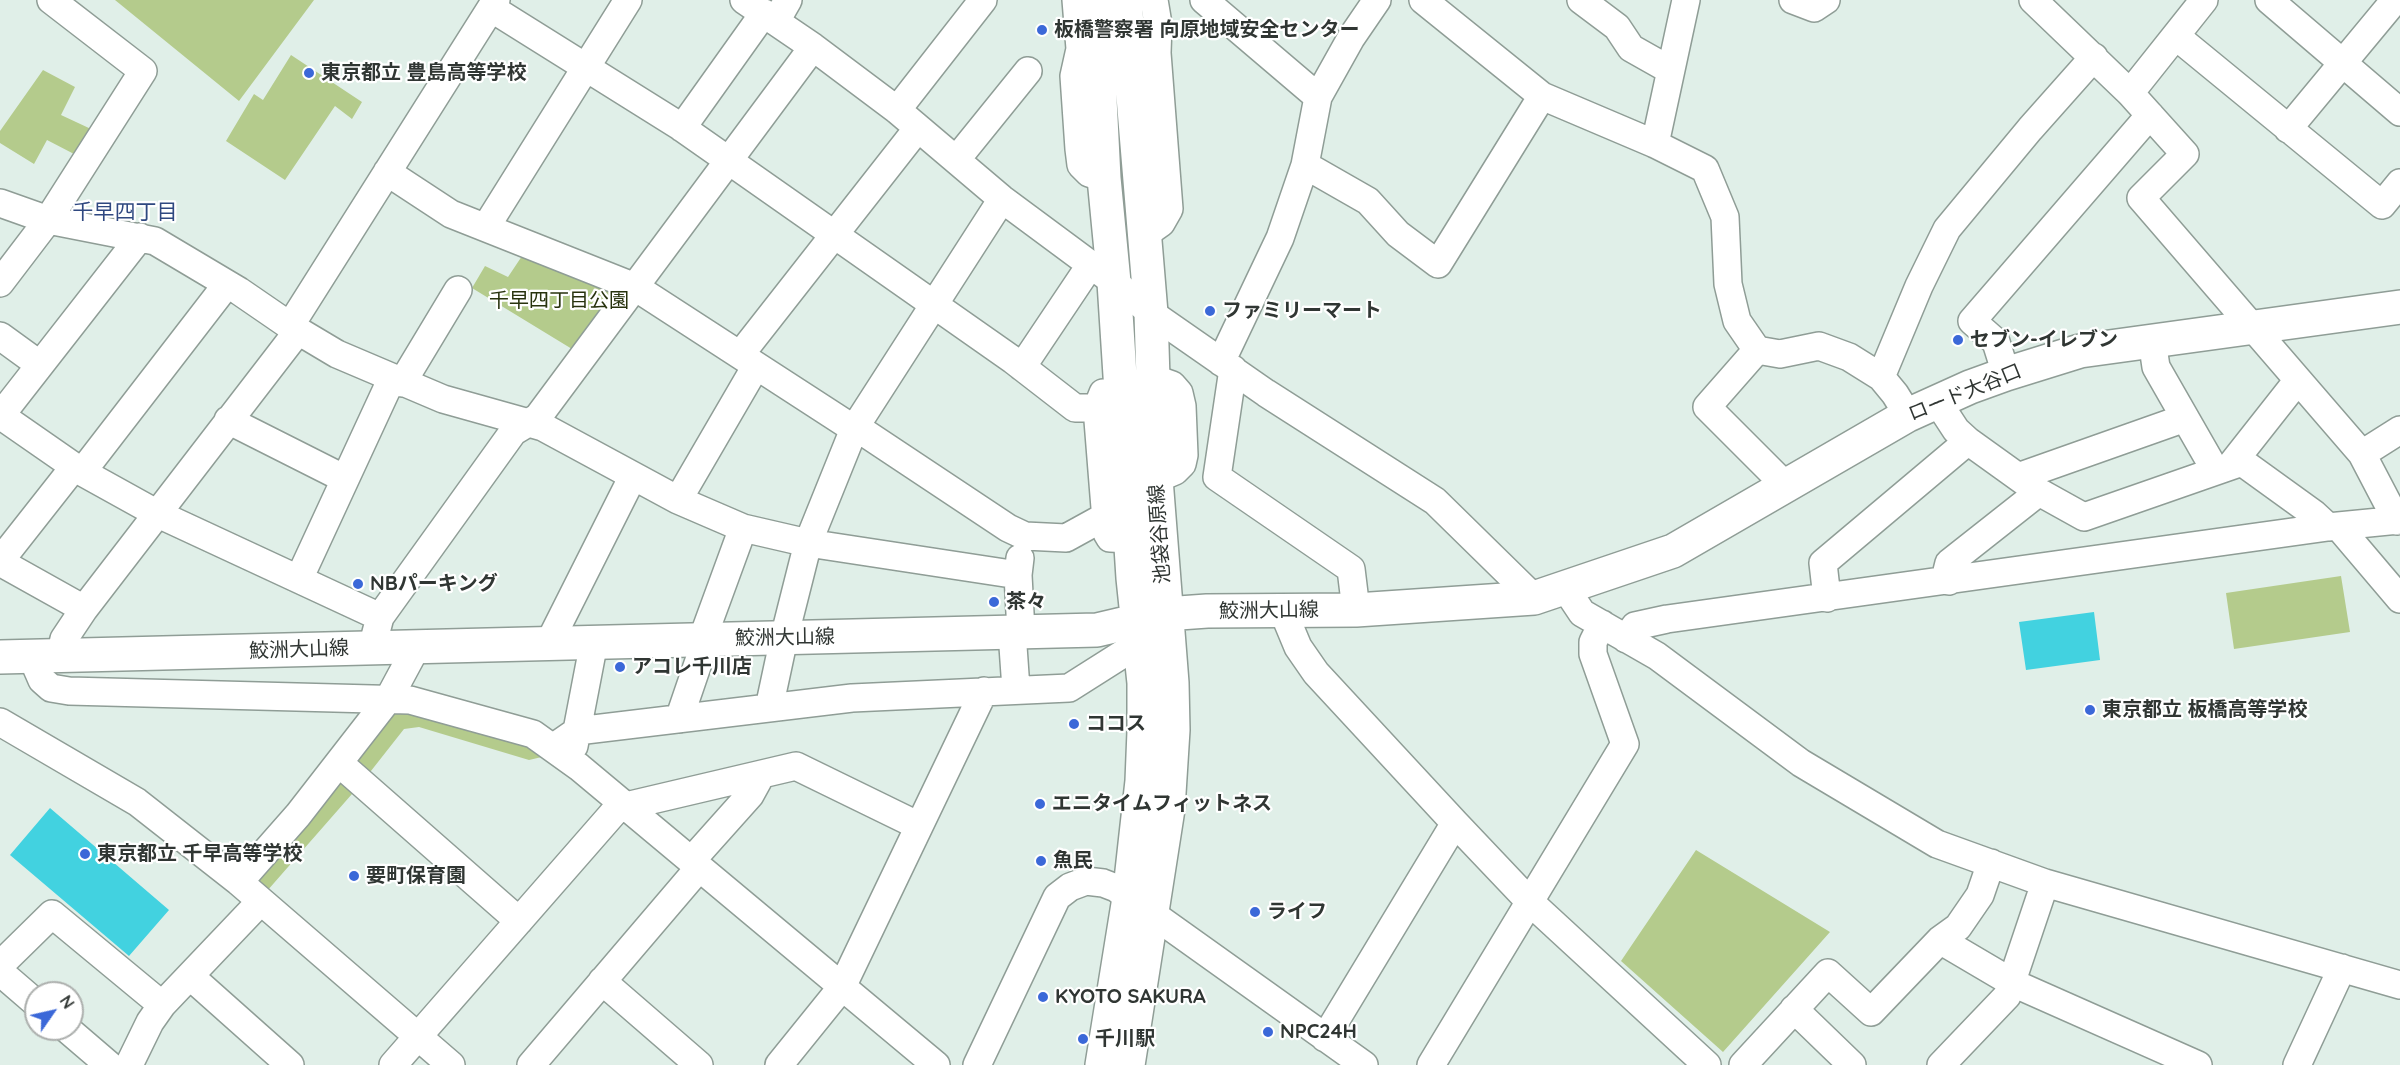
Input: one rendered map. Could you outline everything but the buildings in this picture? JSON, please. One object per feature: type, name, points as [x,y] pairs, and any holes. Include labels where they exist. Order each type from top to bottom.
[{"type":"main road","name":"池袋谷原線","points":[[1095,0],[1104,178],[1102,273],[1137,382],[1156,479],[1148,626]]},
{"type":"main road","name":"池袋谷原線","points":[[1102,1065],[1172,770],[1172,683],[1148,626],[1131,539],[1137,382],[1151,313],[1125,0]]},
{"type":"main road","name":"ロード大谷口","points":[[1566,589],[1674,551],[1923,408],[2006,374],[2080,351],[2400,307]]},
{"type":"main road","name":"鮫洲大山線","points":[[0,657],[1096,630],[1283,611],[1356,610],[1534,598],[1566,589]]},
{"type":"main road","name":"池袋谷原線","points":[[1128,1065],[1140,906]]},
{"type":"street","points":[[0,283],[48,220],[143,71],[51,0]]},
{"type":"street","points":[[486,227],[628,0]]},
{"type":"street","points":[[897,110],[982,0]]},
{"type":"street","points":[[1076,0],[1080,49],[1074,76],[1081,165],[1089,173],[1104,178]]},
{"type":"street","points":[[1144,236],[1161,223],[1168,209],[1157,53],[1158,24],[1154,0]]},
{"type":"street","points":[[1204,0],[1318,97]]},
{"type":"street","points":[[1356,610],[1351,569],[1216,477],[1227,366],[1280,238],[1305,165],[1318,97],[1351,38],[1377,0]]},
{"type":"street","points":[[1423,0],[1542,96],[1655,144],[1705,169],[1725,217],[1728,284],[1737,321],[1757,350],[1780,354],[1819,346],[1849,357],[1881,377],[1895,394],[1923,408],[2028,484],[2084,517],[2242,462],[2333,527],[2400,599]]},
{"type":"street","points":[[1581,0],[1617,27],[1630,48],[1670,70]]},
{"type":"street","points":[[1655,144],[1686,0]]},
{"type":"street","points":[[1793,0],[1814,8],[1826,0]]},
{"type":"street","points":[[1626,639],[1635,626],[1667,619],[2333,527],[2398,521],[2362,454],[2141,198],[2185,154],[2130,93],[2033,0]]},
{"type":"street","points":[[2130,93],[2177,37],[2204,0]]},
{"type":"street","points":[[2269,0],[2400,112]]},
{"type":"street","points":[[2288,129],[2395,0]]},
{"type":"street","points":[[936,1065],[624,805],[569,747],[533,734],[417,702],[389,698],[69,691],[51,688],[42,680],[46,657],[64,639],[294,328],[387,172],[493,4],[586,68],[729,160],[1022,367],[1075,408],[1097,408]]},
{"type":"street","points":[[682,128],[768,8],[813,47],[897,110],[1002,199],[1102,273],[1151,313],[1266,393],[1435,501],[1534,598]]},
{"type":"street","points":[[2177,37],[2382,205],[2400,183]]},
{"type":"street","points":[[372,648],[380,617],[513,432],[538,417],[813,47]]},
{"type":"street","points":[[1133,85],[1157,53]]},
{"type":"street","points":[[1881,377],[1918,286],[1947,229],[2030,129],[2094,57]]},
{"type":"street","points":[[956,160],[1028,71]]},
{"type":"street","points":[[1305,165],[1368,201],[1398,234],[1438,264],[1542,96]]},
{"type":"street","points":[[2006,374],[1996,342],[1972,321],[2150,115]]},
{"type":"street","points":[[678,500],[748,360],[834,234],[918,128]]},
{"type":"street","points":[[387,172],[451,214],[635,287],[1008,528],[1025,536],[1066,538],[1106,516]]},
{"type":"street","points":[[770,708],[784,638],[808,543],[855,428],[1002,199]]},
{"type":"street","points":[[0,203],[48,220],[155,241],[337,354],[443,399],[543,427],[678,500],[743,528],[808,543],[1018,575]]},
{"type":"street","points":[[140,237],[0,415],[78,469],[156,513],[380,617]]},
{"type":"street","points":[[1022,367],[1102,273]]},
{"type":"street","points":[[84,609],[0,561],[78,469],[227,284]]},
{"type":"street","points":[[299,579],[345,479],[397,380],[458,290]]},
{"type":"street","points":[[0,336],[40,365]]},
{"type":"street","points":[[2152,340],[2156,367],[2185,418],[2223,467]]},
{"type":"street","points":[[1757,350],[1707,407],[1787,487]]},
{"type":"street","points":[[2223,467],[2298,380]]},
{"type":"street","points":[[1131,539],[1110,538],[1107,533],[1097,408],[1102,393],[1137,382]]},
{"type":"street","points":[[1949,581],[1947,571],[1949,563],[2028,484],[2185,418]]},
{"type":"street","points":[[228,420],[345,479]]},
{"type":"street","points":[[2362,454],[2400,430]]},
{"type":"street","points":[[1827,598],[1823,563],[1968,441]]},
{"type":"street","points":[[549,643],[633,476]]},
{"type":"street","points":[[679,719],[743,528]]},
{"type":"street","points":[[1016,690],[1018,575],[1025,536]]},
{"type":"street","points":[[1566,589],[1582,613],[1657,657],[1801,764],[1937,844],[2045,883],[2400,985]]},
{"type":"street","points":[[1283,611],[1298,647],[1316,674],[1455,823],[1530,902],[1707,1065]]},
{"type":"street","points":[[1431,1065],[1625,744],[1593,654],[1593,642],[1602,624]]},
{"type":"street","points":[[569,747],[770,721],[980,699],[1016,690],[1070,688],[1148,626]]},
{"type":"street","points":[[569,747],[594,642]]},
{"type":"street","points":[[239,882],[298,815],[389,698],[411,657],[412,647]]},
{"type":"street","points":[[569,747],[679,719],[852,698],[980,699]]},
{"type":"street","points":[[779,1065],[842,987],[980,699]]},
{"type":"street","points":[[0,722],[137,802],[239,882],[451,1065]]},
{"type":"street","points":[[339,763],[519,921]]},
{"type":"street","points":[[393,1065],[624,805],[796,766],[919,826]]},
{"type":"street","points":[[531,1065],[695,865],[750,795],[761,775]]},
{"type":"street","points":[[1325,1038],[1455,823]]},
{"type":"street","points":[[1743,1065],[1827,973],[1871,1012],[1941,940],[1958,927],[1980,895],[1990,863]]},
{"type":"street","points":[[977,1065],[1057,897],[1070,887],[1086,881],[1103,883],[1140,906],[1364,1065]]},
{"type":"street","points":[[1941,1065],[2007,996],[2045,883]]},
{"type":"street","points":[[129,1065],[150,1022],[162,1005],[261,901]]},
{"type":"street","points":[[0,965],[52,914],[162,1005]]},
{"type":"street","points":[[1941,940],[2013,983],[2192,1064]]},
{"type":"street","points":[[2297,1065],[2342,969]]},
{"type":"street","points":[[0,972],[24,993]]},
{"type":"street","points":[[190,976],[290,1065]]},
{"type":"street","points":[[602,981],[699,1065]]},
{"type":"street","points":[[1794,1010],[1852,1065]]},
{"type":"street","points":[[81,1041],[109,1065]]},
{"type":"green space","points":[[115,0],[314,0],[239,101]]},
{"type":"green space","points":[[291,55],[362,102],[352,119],[335,106],[285,180],[226,141],[254,94],[263,100]]},
{"type":"green space","points":[[43,70],[75,87],[61,115],[91,129],[74,154],[47,140],[34,164],[0,143],[0,131]]},
{"type":"green space","name":"千早四丁目公園","points":[[526,250],[617,286],[572,349],[472,288],[485,266],[508,277]]},
{"type":"green space","points":[[2341,576],[2350,632],[2234,649],[2226,593]]},
{"type":"green space","points":[[393,707],[527,741],[546,756],[529,760],[419,727],[404,729],[367,776],[350,758]]},
{"type":"green space","points":[[341,772],[359,786],[267,891],[259,882],[261,863]]},
{"type":"green space","points":[[1696,850],[1830,932],[1723,1052],[1621,961]]},
{"type":"water","points":[[2094,612],[2100,660],[2026,670],[2019,622]]},
{"type":"water","points":[[50,808],[169,910],[129,956],[10,855]]},
{"type":"place","name":"板橋警察署 向原地域安全センター","points":[[1042,30]]},
{"type":"place","name":"東京都立 豊島高等学校","points":[[309,73]]},
{"type":"place","name":"ファミリーマート","points":[[1210,311]]},
{"type":"place","name":"セブン-イレブン","points":[[1958,340]]},
{"type":"place","name":"NBパーキング","points":[[358,584]]},
{"type":"place","name":"茶々","points":[[994,602]]},
{"type":"place","name":"アコレ千川店","points":[[620,667]]},
{"type":"place","name":"東京都立 板橋高等学校","points":[[2090,710]]},
{"type":"place","name":"ココス","points":[[1074,724]]},
{"type":"place","name":"エニタイムフィットネス","points":[[1040,804]]},
{"type":"place","name":"東京都立 千早高等学校","points":[[85,854]]},
{"type":"place","name":"魚民","points":[[1041,861]]},
{"type":"place","name":"要町保育園","points":[[354,876]]},
{"type":"place","name":"ライフ","points":[[1255,912]]},
{"type":"place","name":"KYOTO SAKURA","points":[[1043,997]]},
{"type":"place","name":"NPC24H","points":[[1268,1032]]},
{"type":"place","name":"千川駅","points":[[1083,1039]]},
{"type":"district","name":"千早四丁目","points":[[125,213]]}]
